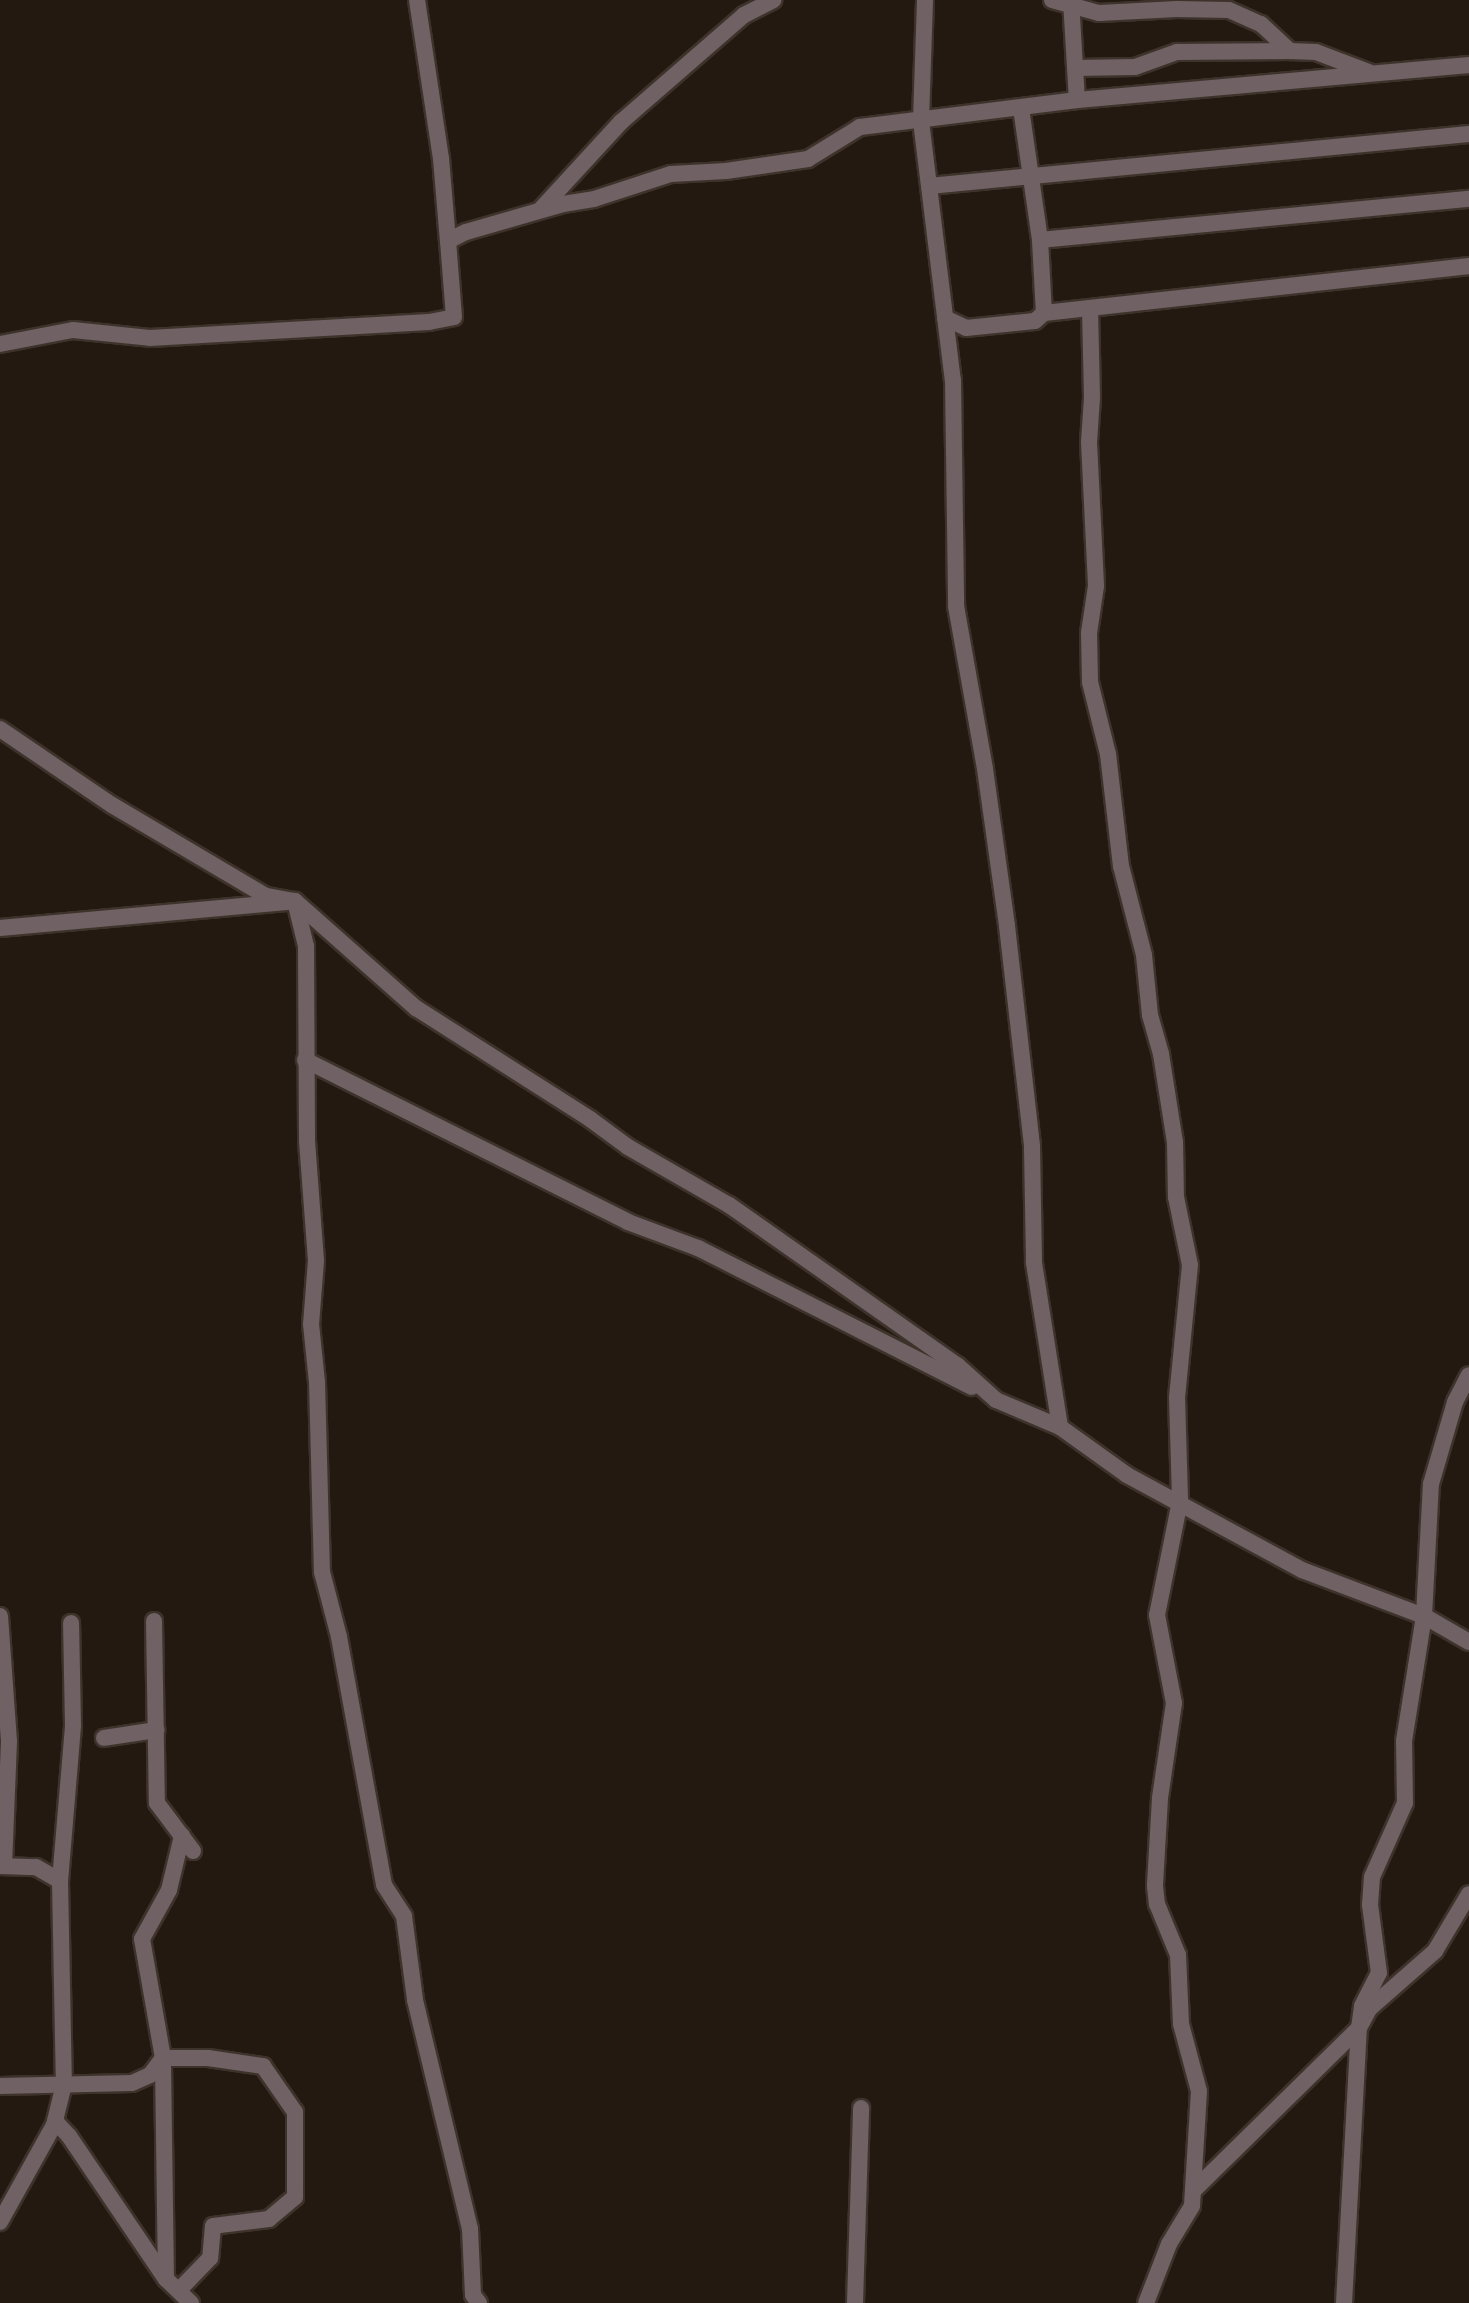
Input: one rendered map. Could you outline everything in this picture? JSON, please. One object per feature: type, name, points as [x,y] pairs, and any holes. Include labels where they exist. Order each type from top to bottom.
[{"type":"street","points":[[0,344],[73,330],[150,338],[429,322],[454,317],[441,158],[417,0]]},
{"type":"street","points":[[540,211],[621,122],[744,15],[773,0]]},
{"type":"street","points":[[925,0],[921,121],[953,380],[956,606],[985,769],[1007,926],[1032,1147],[1034,1263],[1060,1427]]},
{"type":"street","points":[[1052,0],[1099,13],[1229,10],[1261,24],[1290,51]]},
{"type":"street","points":[[1072,4],[1077,100]]},
{"type":"street","points":[[1075,68],[1135,67],[1177,52],[1290,51],[1316,52],[1375,74]]},
{"type":"street","points":[[448,241],[671,174],[726,171],[808,159],[860,127],[1077,100],[1469,65]]},
{"type":"street","points":[[1021,108],[1040,240],[1044,313]]},
{"type":"street","points":[[929,186],[1469,134]]},
{"type":"street","points":[[1040,240],[1469,199]]},
{"type":"street","points":[[945,318],[966,328],[1035,321],[1044,313],[1469,266]]},
{"type":"street","points":[[1090,308],[1092,398],[1089,442],[1096,586],[1088,662],[1093,705],[1108,754],[1121,866],[1144,955],[1150,1015],[1161,1054],[1175,1142],[1176,1197],[1188,1248],[1189,1286],[1177,1397],[1180,1501],[1173,1550],[1157,1615],[1174,1703],[1173,1727],[1160,1798],[1155,1886],[1157,1904],[1178,1955],[1181,2024],[1198,2081],[1194,2190],[1192,2206],[1169,2244],[1146,2303]]},
{"type":"street","points":[[0,729],[112,805],[266,896],[295,901],[416,1008],[628,1147],[729,1205],[957,1365],[992,1396]]},
{"type":"street","points":[[0,928],[295,901]]},
{"type":"street","points":[[295,901],[306,946],[305,1060],[310,1212],[316,1261],[311,1324],[317,1382],[322,1572],[339,1637],[384,1885],[404,1916],[415,2000],[470,2229],[473,2295],[479,2303]]},
{"type":"street","points":[[305,1060],[628,1222],[698,1248],[1060,1427],[1127,1475],[1180,1501],[1302,1570],[1424,1616],[1469,1642]]},
{"type":"street","points":[[1344,2303],[1359,2028],[1362,2006],[1379,1973],[1370,1905],[1372,1877],[1405,1803],[1404,1741],[1424,1616],[1431,1484],[1455,1402],[1469,1375]]},
{"type":"street","points":[[0,1616],[9,1741],[2,1866],[36,1867],[60,1881]]},
{"type":"street","points":[[154,1621],[157,1803],[193,1851]]},
{"type":"street","points":[[0,2222],[13,2204],[55,2121],[64,2084],[60,1881],[73,1725],[71,1623]]},
{"type":"street","points":[[104,1738],[156,1730]]},
{"type":"street","points":[[172,2285],[163,2058],[142,1939],[169,1890],[182,1836]]},
{"type":"street","points":[[1194,2190],[1359,2028],[1369,2009],[1435,1951],[1469,1894]]},
{"type":"street","points":[[0,2086],[142,2080],[163,2058],[208,2058],[263,2066],[295,2112],[297,2188],[290,2205],[269,2219],[213,2226],[210,2258],[172,2285]]},
{"type":"street","points":[[855,2303],[861,2108]]},
{"type":"street","points":[[55,2121],[69,2136],[172,2285],[191,2303]]}]
